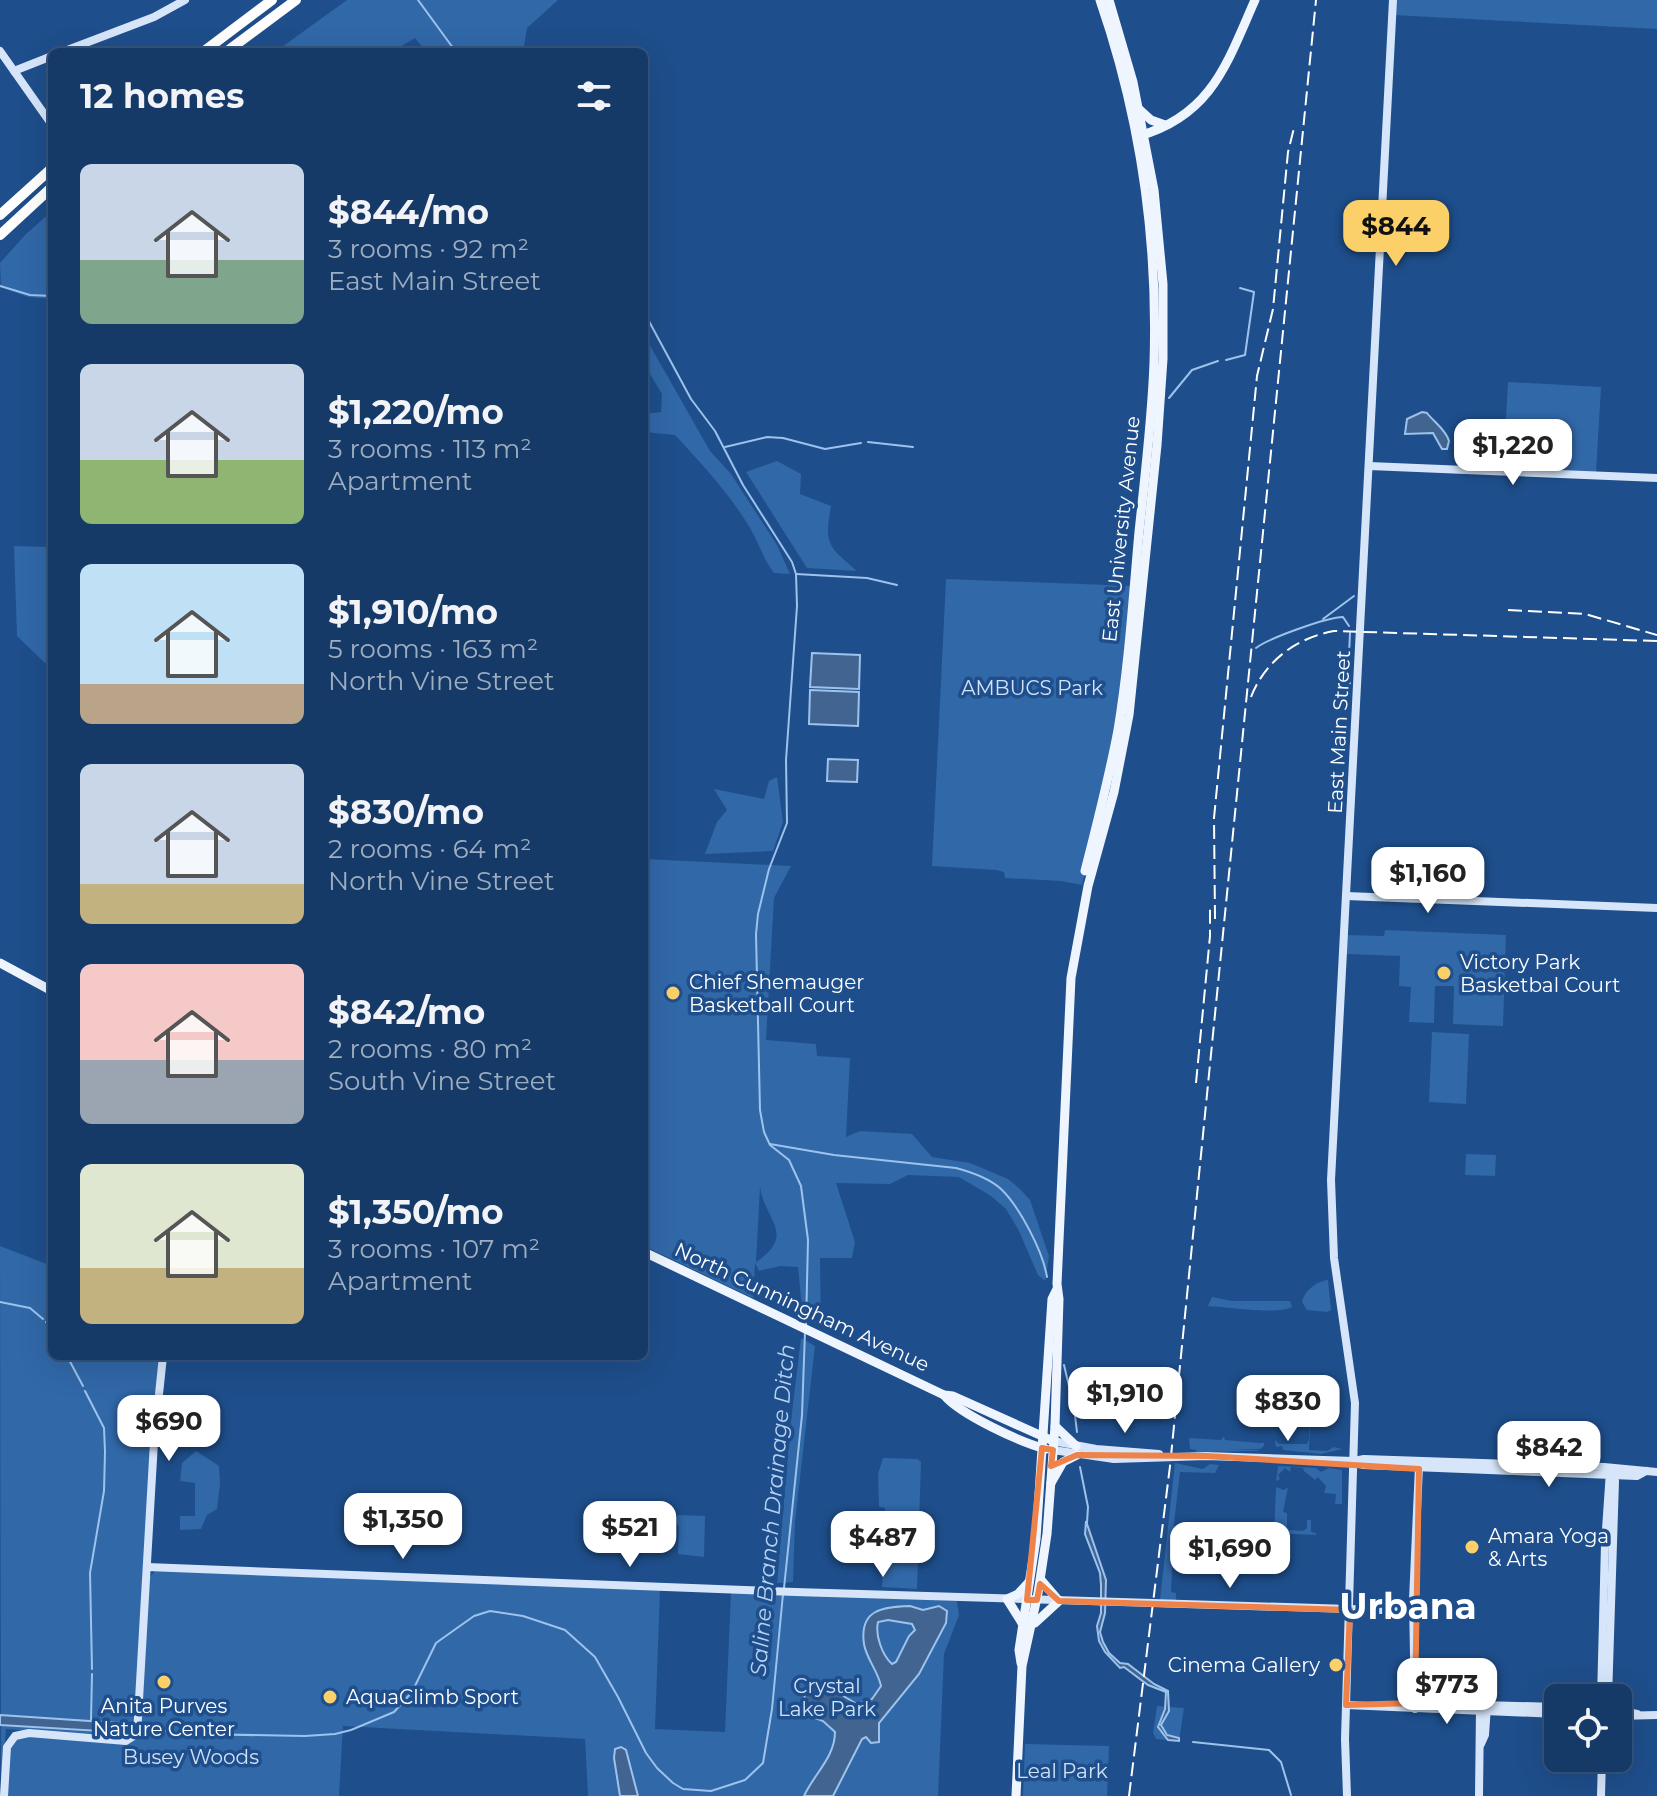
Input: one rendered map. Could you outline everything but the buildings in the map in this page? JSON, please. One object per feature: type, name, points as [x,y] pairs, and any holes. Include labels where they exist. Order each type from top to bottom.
[{"type":"highway","points":[[208,48],[272,0]]},
{"type":"highway","points":[[231,48],[296,0]]},
{"type":"highway","points":[[0,215],[48,172]]},
{"type":"highway","points":[[0,235],[48,191]]},
{"type":"main road","points":[[1100,0],[1140,135]]},
{"type":"main road","points":[[1109,0],[1140,110],[1140,135]]},
{"type":"main road","points":[[1140,135],[1188,113],[1210,92],[1255,0]]},
{"type":"main road","points":[[1140,110],[1151,120],[1165,125]]},
{"type":"main road","name":"East University Avenue","points":[[1036,1580],[1036,1539],[1048,1444],[1055,1426],[1057,1288],[1071,978],[1088,885],[1114,792],[1129,715],[1160,410],[1164,320],[1161,254],[1140,135]]},
{"type":"main road","points":[[0,963],[48,989]]},
{"type":"main road","name":"North Cunningham Avenue","points":[[648,1254],[944,1395],[953,1396],[1025,1430],[1048,1444]]},
{"type":"main road","name":"East University Avenue","points":[[1016,1796],[1022,1666],[1027,1625],[1047,1534],[1049,1485],[1045,1410],[1052,1299],[1057,1288]]},
{"type":"main road","name":"North Cunningham Avenue","points":[[944,1395],[953,1405],[1016,1438],[1048,1444]]},
{"type":"main road","points":[[1025,1430],[1036,1423],[1045,1410]]},
{"type":"main road","points":[[1049,1485],[1063,1462],[1076,1451],[1055,1426]]},
{"type":"main road","points":[[1036,1580],[1059,1601],[1027,1625],[1007,1599],[1036,1580]]},
{"type":"street","points":[[73,48],[154,17],[185,0]]},
{"type":"street","name":"East Main Street","points":[[1347,1796],[1345,1739],[1354,1388],[1334,1258],[1331,1197],[1393,0]]},
{"type":"street","points":[[0,51],[48,119]]},
{"type":"street","points":[[14,71],[48,58]]},
{"type":"street","points":[[1369,466],[1657,478]]},
{"type":"street","points":[[1346,896],[1657,908]]},
{"type":"street","points":[[4,1796],[7,1747],[15,1736],[29,1733],[127,1741],[135,1737],[154,1442],[163,1360]]},
{"type":"street","points":[[1048,1444],[1076,1451],[1157,1453],[1167,1457],[1354,1461],[1363,1465],[1574,1470],[1637,1476],[1646,1471],[1657,1472]]},
{"type":"street","points":[[1419,1465],[1434,1469],[1524,1468]]},
{"type":"street","points":[[1415,1706],[1414,1611],[1419,1465]]},
{"type":"street","points":[[1420,1490],[1424,1477],[1434,1469]]},
{"type":"street","points":[[1602,1684],[1612,1473]]},
{"type":"street","points":[[147,1567],[1100,1603],[1414,1611]]},
{"type":"street","points":[[1607,1622],[1608,1684]]},
{"type":"street","points":[[1346,1705],[1544,1707]]},
{"type":"street","points":[[1483,1707],[1544,1713]]},
{"type":"street","points":[[1479,1796],[1481,1744],[1485,1735],[1483,1707]]},
{"type":"street","points":[[1632,1716],[1657,1715]]},
{"type":"street","points":[[1601,1796],[1602,1772]]},
{"type":"highlighted area","points":[[1042,1448],[1053,1450],[1051,1466],[1077,1455],[1206,1456],[1419,1469],[1415,1703],[1346,1705],[1350,1610],[1059,1601],[1040,1584],[1037,1600],[1027,1600]]},
{"type":"green space","points":[[347,0],[558,0],[527,28],[524,48],[423,48],[415,38],[398,48],[281,48]]},
{"type":"green space","points":[[1393,0],[1657,0],[1657,29],[1393,15]]},
{"type":"green space","points":[[48,215],[48,299],[28,297],[1,287],[0,263]]},
{"type":"green space","points":[[648,342],[710,451],[731,474],[777,545],[790,574],[774,573],[739,511],[675,435],[648,432],[648,414],[661,412],[662,394],[648,371]]},
{"type":"green space","points":[[1508,382],[1601,387],[1596,473],[1503,469]]},
{"type":"green space","points":[[777,461],[801,474],[800,494],[831,506],[830,544],[857,571],[807,568],[746,472]]},
{"type":"green space","points":[[14,546],[48,547],[48,661],[45,663],[17,636]]},
{"type":"green space","name":"AMBUCS Park","points":[[946,579],[1134,586],[1113,737],[1082,885],[1005,878],[1004,872],[996,870],[932,866]]},
{"type":"green space","points":[[777,777],[783,822],[773,851],[705,854],[717,822],[727,810],[714,789],[764,799],[769,781]]},
{"type":"green space","points":[[648,859],[791,866],[774,898],[766,1040],[816,1044],[817,1056],[850,1058],[846,1137],[860,1131],[912,1134],[932,1157],[970,1163],[1008,1179],[1030,1200],[1049,1256],[1045,1281],[1038,1275],[1006,1209],[959,1177],[908,1175],[890,1184],[836,1183],[855,1242],[852,1258],[820,1258],[821,1326],[803,1318],[798,1267],[780,1266],[759,1271],[755,1263],[753,1298],[648,1248]],"holes":[[[760,1187],[775,1227],[775,1243],[756,1262]]]},
{"type":"green space","points":[[1385,930],[1506,935],[1503,1026],[1453,1024],[1454,986],[1435,986],[1434,1023],[1409,1022],[1411,987],[1399,986],[1400,956],[1346,954],[1347,935],[1384,936]]},
{"type":"green space","points":[[1432,1032],[1469,1034],[1466,1104],[1429,1102]]},
{"type":"green space","points":[[1466,1154],[1496,1155],[1495,1176],[1465,1175]]},
{"type":"green space","points":[[0,1246],[48,1264],[48,1360],[160,1360],[133,1733],[129,1737],[117,1738],[6,1729],[1,1796]]},
{"type":"green space","points":[[1328,1280],[1331,1310],[1307,1310],[1302,1302],[1305,1294],[1315,1284]]},
{"type":"green space","points":[[1212,1297],[1232,1301],[1290,1301],[1292,1307],[1264,1310],[1208,1306]]},
{"type":"green space","points":[[801,1338],[815,1346],[795,1522],[793,1582],[777,1583],[790,1429]]},
{"type":"green space","points":[[1280,1389],[1311,1392],[1309,1450],[1342,1449],[1321,1454],[1276,1447],[1275,1440],[1279,1444],[1307,1444],[1309,1440],[1309,1406],[1301,1405],[1297,1398],[1277,1397]]},
{"type":"green space","points":[[1224,1436],[1225,1440],[1264,1443],[1264,1446],[1260,1449],[1230,1449],[1260,1450],[1257,1451],[1195,1452],[1197,1450],[1190,1449],[1189,1438],[1221,1440]]},
{"type":"green space","points":[[196,1451],[219,1466],[217,1509],[207,1515],[201,1529],[180,1530],[180,1516],[195,1516],[195,1483],[180,1481],[182,1463]]},
{"type":"green space","points":[[883,1458],[917,1459],[921,1462],[917,1589],[882,1587],[884,1556],[875,1551],[878,1524],[881,1517],[885,1517],[885,1508],[879,1507],[878,1474]]},
{"type":"green space","points":[[1175,1463],[1203,1469],[1210,1464],[1219,1465],[1215,1473],[1180,1472],[1171,1592],[1176,1593],[1176,1600],[1160,1600]]},
{"type":"green space","points":[[1278,1466],[1316,1468],[1321,1472],[1329,1468],[1342,1470],[1342,1504],[1335,1504],[1336,1494],[1324,1493],[1326,1486],[1303,1468],[1291,1467],[1290,1472],[1285,1468],[1276,1481]]},
{"type":"green space","points":[[1276,1487],[1284,1490],[1288,1487],[1283,1512],[1287,1513],[1287,1527],[1303,1531],[1307,1528],[1307,1520],[1311,1520],[1311,1532],[1316,1535],[1274,1533]]},
{"type":"green space","points":[[678,1515],[705,1516],[704,1557],[678,1554],[679,1527],[675,1521]]},
{"type":"green space","name":"Crystal Lake Park","points":[[155,1571],[660,1590],[655,1729],[725,1732],[731,1592],[957,1601],[959,1615],[944,1654],[938,1796],[588,1796],[585,1739],[343,1726],[339,1796],[5,1796],[6,1756],[15,1736],[126,1741],[135,1737],[149,1578]]},
{"type":"green space","points":[[1157,1706],[1184,1708],[1179,1741],[1156,1739],[1153,1733]]},
{"type":"green space","name":"Leal Park","points":[[1025,1744],[1109,1746],[1107,1796],[1023,1796]]},
{"type":"shaded area","points":[[1427,413],[1445,433],[1449,441],[1447,449],[1442,449],[1433,433],[1405,434],[1407,419]]},
{"type":"shaded area","points":[[812,653],[860,655],[859,689],[810,687]]},
{"type":"shaded area","points":[[810,690],[859,692],[858,726],[809,724]]},
{"type":"shaded area","points":[[828,759],[858,760],[857,782],[827,781]]},
{"type":"shaded area","points":[[1086,1521],[1106,1580],[1105,1613],[1100,1632],[1103,1642],[1120,1663],[1128,1664],[1168,1691],[1169,1711],[1161,1725],[1167,1735],[1179,1738],[1179,1741],[1168,1740],[1158,1727],[1165,1709],[1166,1692],[1148,1685],[1124,1667],[1120,1668],[1099,1641],[1100,1573],[1085,1534]]},
{"type":"shaded area","points":[[900,1606],[923,1610],[939,1606],[947,1611],[946,1623],[919,1674],[879,1723],[879,1742],[871,1743],[866,1737],[862,1739],[833,1796],[804,1796],[832,1749],[835,1732],[823,1721],[810,1716],[804,1695],[808,1688],[823,1684],[857,1704],[872,1699],[881,1686],[865,1649],[865,1623],[875,1612]],"holes":[[[888,1620],[912,1624],[915,1630],[892,1664],[880,1644],[878,1622]]]},
{"type":"shaded area","points":[[0,1715],[134,1724],[133,1733],[0,1725]]},
{"type":"shaded area","points":[[621,1747],[626,1750],[638,1796],[620,1796],[614,1758],[615,1749]]},
{"type":"waterway","name":"Saline Branch Drainage Ditch","points":[[418,0],[453,48]]},
{"type":"waterway","points":[[0,286],[30,295],[48,296]]},
{"type":"waterway","points":[[1226,360],[1245,355],[1254,292],[1240,288]]},
{"type":"waterway","name":"Saline Branch Drainage Ditch","points":[[648,319],[691,399],[715,431],[743,485],[792,562],[796,574],[797,606],[786,760],[787,823],[769,869],[756,934],[760,1110],[770,1145],[789,1160],[801,1186],[808,1240],[806,1325]]},
{"type":"waterway","points":[[1169,398],[1192,370],[1218,361]]},
{"type":"waterway","points":[[725,447],[767,437],[825,449],[861,443]]},
{"type":"waterway","points":[[868,442],[913,447]]},
{"type":"waterway","points":[[796,574],[867,578],[897,585]]},
{"type":"waterway","points":[[1323,619],[1354,596]]},
{"type":"waterway","points":[[1256,648],[1285,634],[1335,618],[1343,617],[1349,626]]},
{"type":"waterway","points":[[1350,633],[1350,684]]},
{"type":"waterway","points":[[770,1144],[834,1155],[956,1168],[985,1179],[1001,1189],[1023,1218],[1041,1255],[1047,1277]]},
{"type":"waterway","points":[[0,1302],[30,1308],[43,1319]]},
{"type":"waterway","name":"Saline Branch Drainage Ditch","points":[[784,1588],[802,1415],[805,1331]]},
{"type":"waterway","points":[[69,1360],[83,1386]]},
{"type":"waterway","points":[[1064,1365],[1077,1432]]},
{"type":"waterway","points":[[85,1391],[104,1428],[105,1452],[104,1491],[90,1573],[92,1669]]},
{"type":"waterway","points":[[1080,1467],[1088,1507],[1087,1523]]},
{"type":"waterway","name":"Saline Branch Drainage Ditch","points":[[141,1728],[193,1734],[305,1736],[351,1730],[394,1712],[412,1692],[436,1643],[474,1616],[490,1611],[523,1616],[565,1630],[595,1657],[657,1768],[683,1789],[711,1791],[745,1780],[763,1763],[772,1709],[783,1594]]},
{"type":"waterway","points":[[91,1720],[92,1674]]},
{"type":"waterway","points":[[1193,1742],[1269,1750],[1281,1762],[1291,1795]]},
{"type":"railway","points":[[1129,1796],[1170,1466],[1316,0]]},
{"type":"railway","points":[[1215,919],[1214,818],[1257,376],[1273,309],[1288,152],[1294,128]]},
{"type":"railway","points":[[1508,610],[1585,614],[1657,635]]},
{"type":"railway","points":[[1251,697],[1265,672],[1284,653],[1307,639],[1334,631],[1657,641]]},
{"type":"railway","points":[[1196,1083],[1210,909]]},
{"type":"place","name":"Victory Park Basketbal Court","points":[[1444,973]]},
{"type":"place","name":"Chief Shemauger Basketball Court","points":[[673,993]]},
{"type":"place","name":"Amara Yoga & Arts","points":[[1472,1547]]},
{"type":"place","name":"Cinema Gallery","points":[[1336,1665]]},
{"type":"place","name":"Anita Purves Nature Center","points":[[164,1682]]},
{"type":"place","name":"AquaClimb Sport","points":[[330,1697]]},
{"type":"district","name":"Urbana","points":[[1408,1606]]},
{"type":"park label","name":"Busey Woods","points":[[191,1757]]}]
